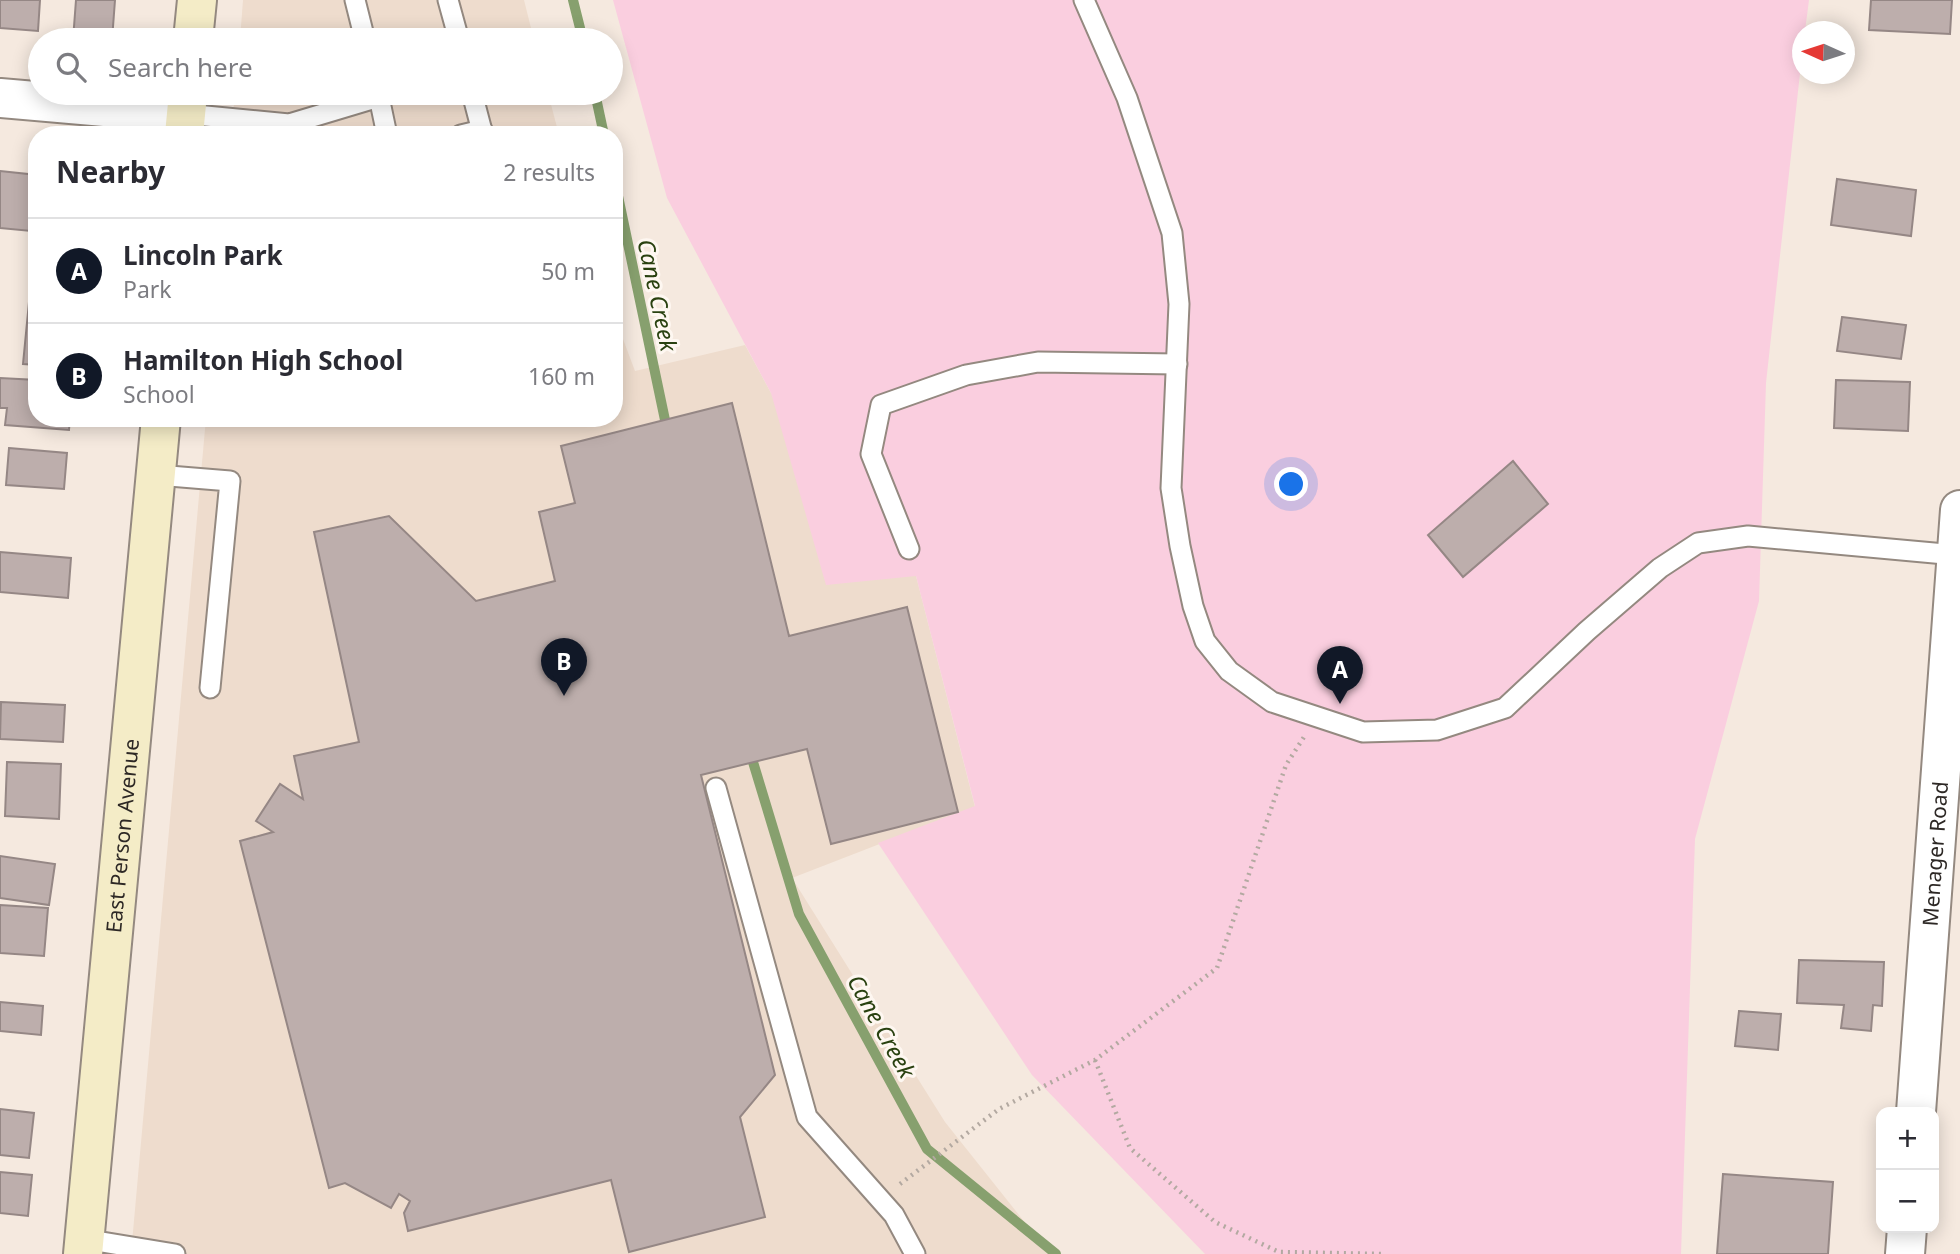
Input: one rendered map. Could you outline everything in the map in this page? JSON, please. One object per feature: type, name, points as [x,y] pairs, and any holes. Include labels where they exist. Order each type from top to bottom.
[{"type":"main road","points":[[194,28],[197,0]]},
{"type":"main road","name":"East Person Avenue","points":[[84,1246],[160,427]]},
{"type":"street","points":[[0,98],[28,100]]},
{"type":"street","points":[[81,105],[186,114]]},
{"type":"street","name":"Menager Road","points":[[1916,1107],[1960,510]]},
{"type":"street","points":[[1905,1254],[1907,1233]]},
{"type":"lane","points":[[355,0],[362,28]]},
{"type":"lane","points":[[448,0],[456,28]]},
{"type":"lane","points":[[1084,0],[1127,98],[1172,233],[1180,304],[1171,488],[1193,606],[1205,641],[1229,671],[1272,702],[1363,732],[1437,730],[1505,708],[1587,631],[1660,568],[1698,543],[1748,536],[1958,556]]},
{"type":"lane","points":[[298,126],[352,105]]},
{"type":"lane","points":[[380,105],[385,126]]},
{"type":"lane","points":[[475,105],[480,126]]},
{"type":"lane","points":[[186,114],[269,126]]},
{"type":"lane","points":[[909,549],[871,454],[881,405],[966,374],[1038,362],[1177,364]]},
{"type":"lane","points":[[157,475],[230,481],[209,688]]},
{"type":"lane","points":[[716,788],[807,1117],[894,1215],[915,1254]]},
{"type":"lane","points":[[84,1246],[175,1254]]},
{"type":"path","points":[[906,1180],[999,1109],[1095,1060],[1217,968],[1286,765],[1317,717]]},
{"type":"path","points":[[1095,1060],[1130,1148],[1215,1222],[1279,1252],[1382,1254]]},
{"type":"shaded area","points":[[243,0],[524,0],[531,28],[241,28]]},
{"type":"shaded area","points":[[613,0],[1809,0],[1806,21],[1792,21],[1792,84],[1799,84],[1766,383],[1759,601],[1695,839],[1681,1254],[1205,1254],[1032,1075],[878,843],[975,806],[916,576],[826,585],[771,393],[667,198],[623,37],[623,28],[621,28]]},
{"type":"shaded area","points":[[234,105],[551,105],[557,126],[232,126]]},
{"type":"shaded area","points":[[623,339],[635,371],[745,345],[771,393],[916,576],[975,807],[792,878],[945,1122],[1050,1254],[131,1254],[205,427],[623,427]]},
{"type":"building","points":[[0,0],[40,0],[38,28],[28,28],[28,30],[0,28]]},
{"type":"building","points":[[76,0],[115,0],[113,28],[74,28]]},
{"type":"building","points":[[1871,0],[1952,0],[1950,34],[1869,30]]},
{"type":"building","points":[[0,171],[28,174],[28,231],[0,228]]},
{"type":"building","points":[[1837,179],[1916,190],[1911,236],[1831,225]]},
{"type":"building","points":[[28,312],[28,364],[23,364]]},
{"type":"building","points":[[1842,317],[1906,325],[1901,359],[1837,351]]},
{"type":"building","points":[[0,378],[28,380],[28,427],[5,425],[7,408],[0,408]]},
{"type":"building","points":[[1836,380],[1910,382],[1908,431],[1834,428]]},
{"type":"building","points":[[732,403],[789,636],[907,607],[958,812],[831,844],[807,749],[701,775],[775,1075],[740,1117],[765,1217],[629,1252],[611,1180],[408,1231],[404,1213],[410,1201],[399,1194],[391,1208],[345,1183],[329,1188],[240,841],[273,832],[256,821],[280,784],[303,799],[294,756],[359,742],[314,532],[389,516],[476,601],[555,581],[539,512],[575,503],[561,446]]},
{"type":"building","points":[[31,427],[69,427],[69,430]]},
{"type":"building","points":[[9,448],[67,453],[64,489],[6,485]]},
{"type":"building","points":[[1513,461],[1548,504],[1463,577],[1428,535]]},
{"type":"building","points":[[0,552],[71,558],[68,598],[0,592]]},
{"type":"building","points":[[1,702],[65,705],[63,742],[0,739]]},
{"type":"building","points":[[7,762],[61,764],[59,819],[5,816]]},
{"type":"building","points":[[0,856],[55,864],[49,905],[0,898]]},
{"type":"building","points":[[0,905],[48,908],[44,956],[0,953]]},
{"type":"building","points":[[1799,960],[1884,962],[1882,1006],[1873,1005],[1871,1031],[1841,1028],[1844,1005],[1797,1003]]},
{"type":"building","points":[[0,1002],[43,1006],[41,1035],[0,1031]]},
{"type":"building","points":[[1739,1011],[1781,1014],[1778,1050],[1735,1046]]},
{"type":"building","points":[[0,1109],[34,1113],[29,1158],[0,1155]]},
{"type":"building","points":[[0,1172],[32,1175],[28,1216],[0,1213]]},
{"type":"building","points":[[1723,1174],[1833,1182],[1828,1254],[1717,1254]]},
{"type":"waterway","name":"Cane Creek","points":[[573,0],[580,28]]},
{"type":"waterway","name":"Cane Creek","points":[[598,105],[602,126]]},
{"type":"waterway","name":"Cane Creek","points":[[623,220],[665,420]]},
{"type":"waterway","name":"Cane Creek","points":[[753,762],[799,914],[927,1149],[1056,1254]]},
{"type":"place","name":"Hamilton High School","points":[[564,696]]},
{"type":"place","name":"Lincoln Park","points":[[1340,704]]}]
